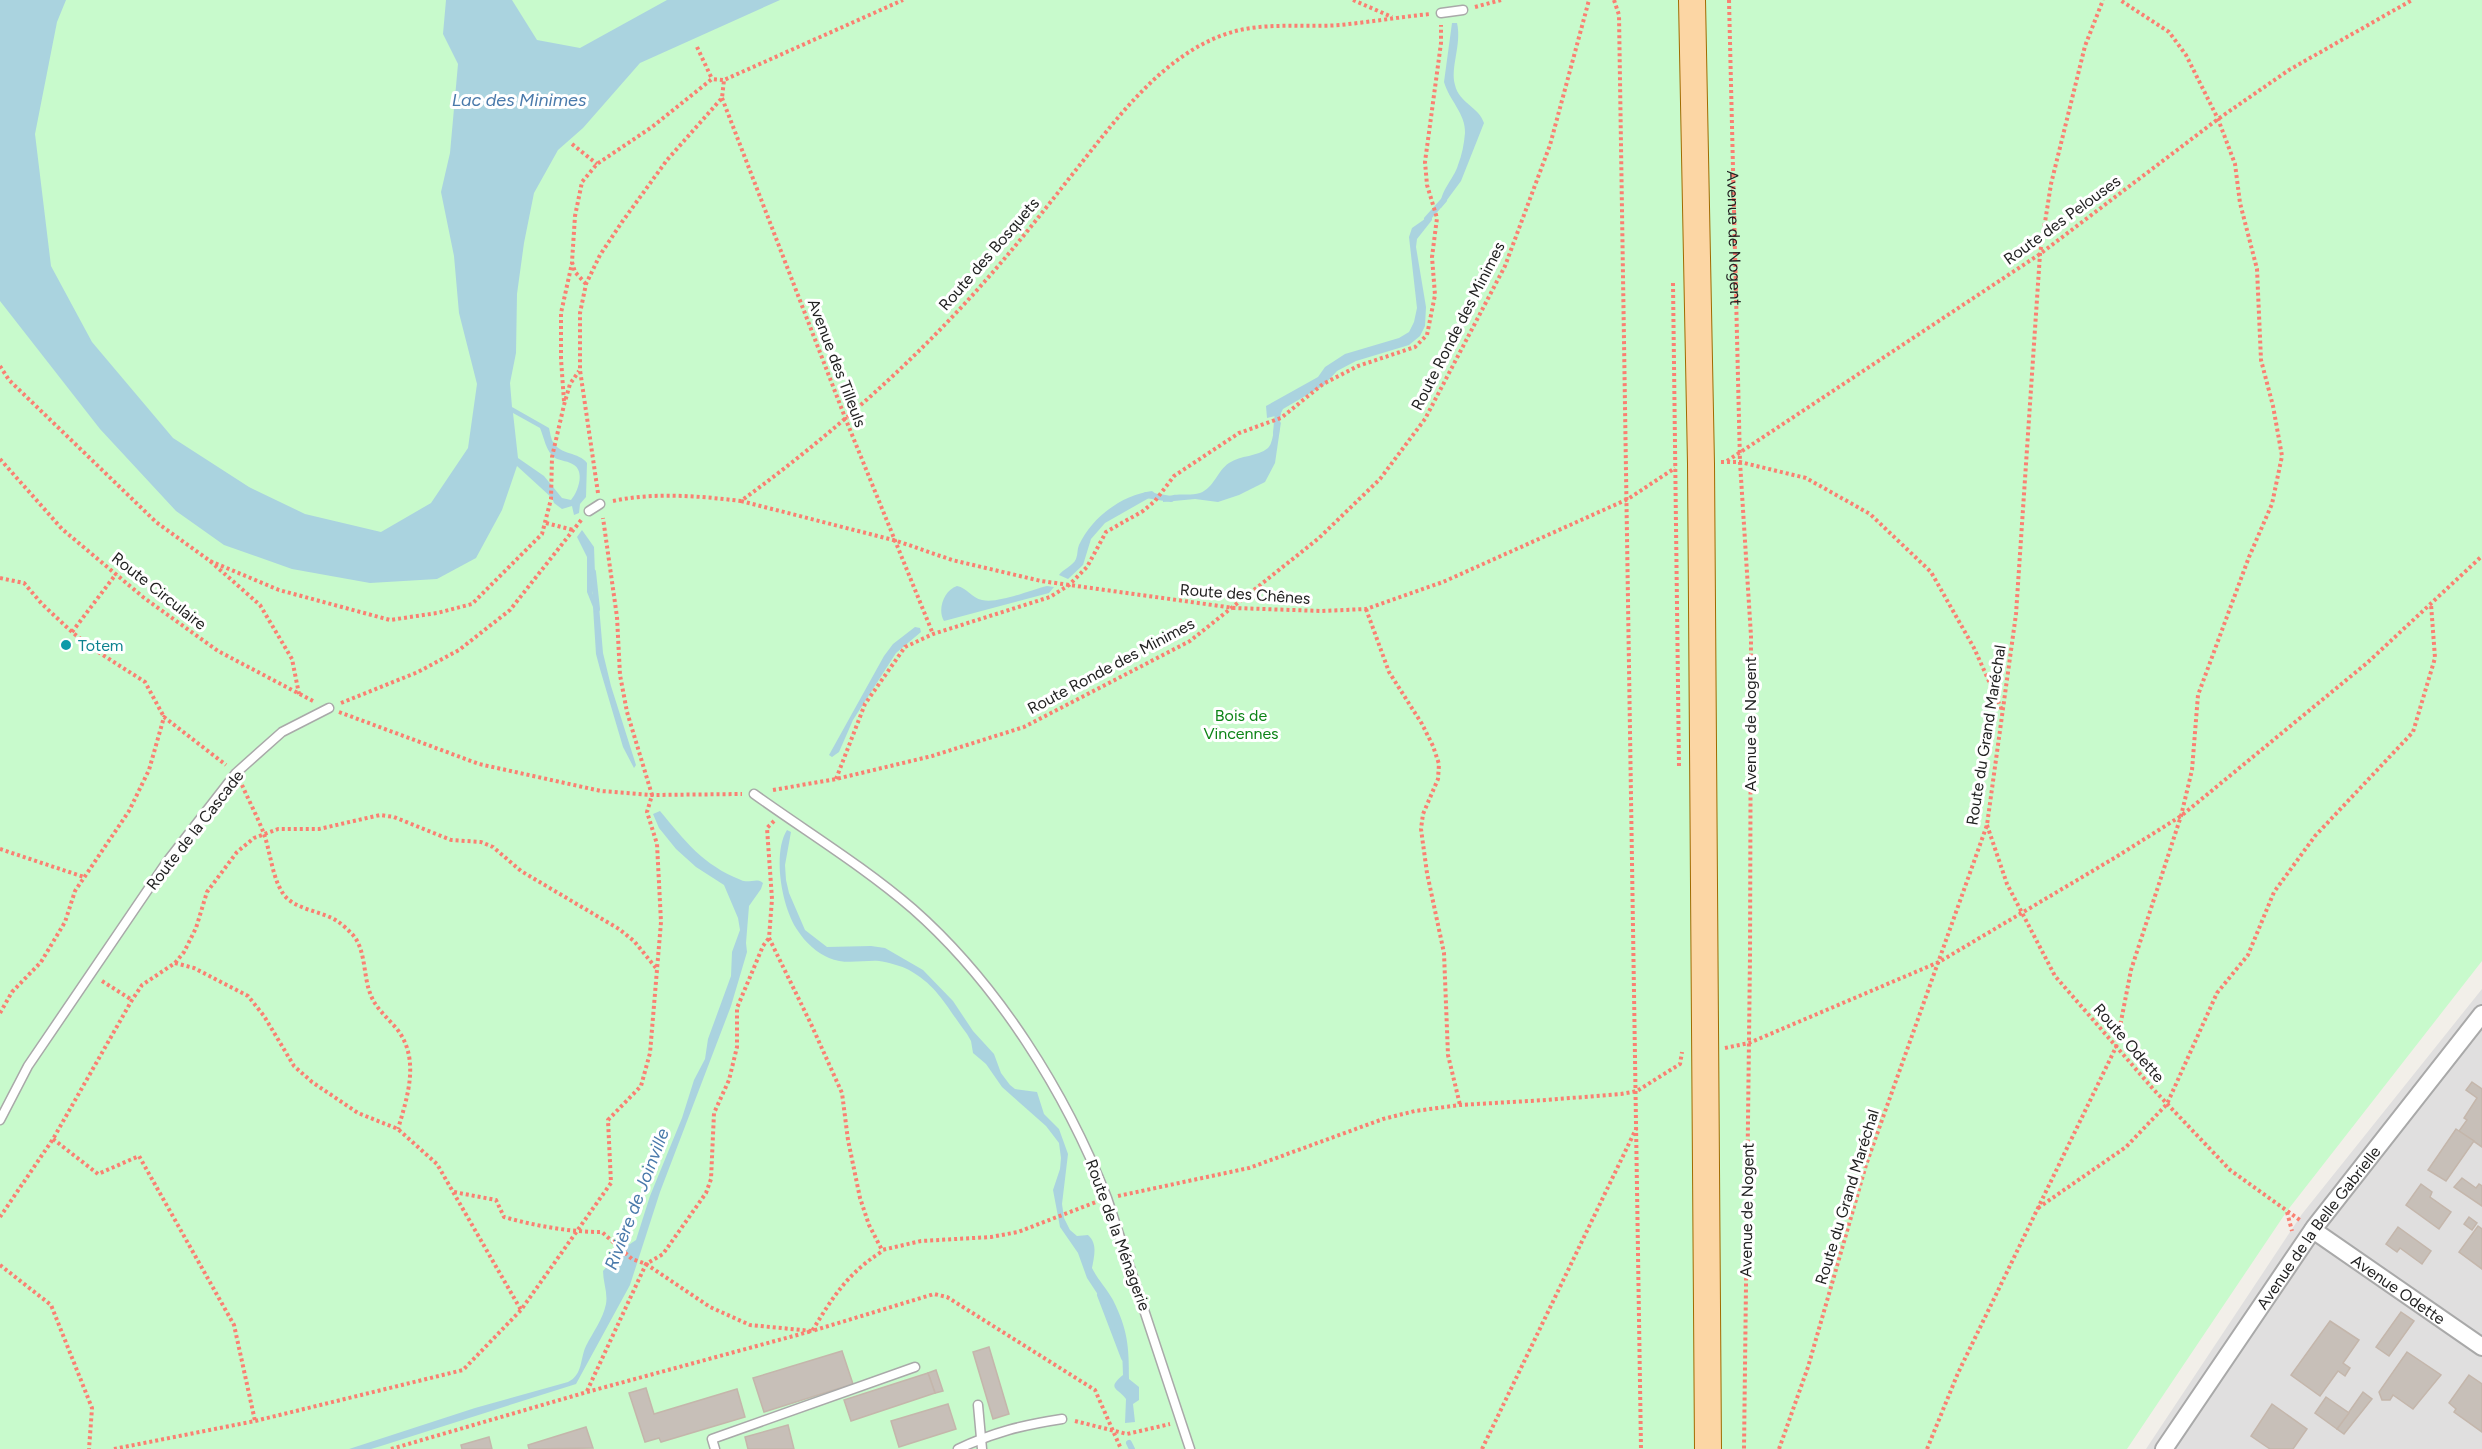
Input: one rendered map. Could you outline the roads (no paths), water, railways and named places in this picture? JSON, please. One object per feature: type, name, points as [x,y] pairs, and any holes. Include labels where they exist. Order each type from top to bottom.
[{"type":"main road","points":[[1692,0],[1701,464],[1694,1048],[1708,1449]]},
{"type":"street","name":"Avenue de la Belle Gabrielle","points":[[2164,1449],[2313,1230],[2482,1014]]},
{"type":"street","name":"Avenue Odette","points":[[2313,1230],[2482,1347]]},
{"type":"lane","points":[[1442,12],[1463,10]]},
{"type":"lane","points":[[589,511],[600,504]]},
{"type":"lane","name":"Route de la Cascade","points":[[0,1120],[28,1066],[166,863],[236,772],[282,732],[329,708]]},
{"type":"lane","name":"Route de la Ménagerie","points":[[754,794],[868,873],[913,909],[948,944],[1011,1022],[1040,1063],[1094,1166],[1107,1198],[1190,1449]]},
{"type":"lane","points":[[715,1449],[712,1438],[915,1367]]},
{"type":"lane","points":[[978,1405],[982,1449]]},
{"type":"lane","points":[[958,1449],[982,1437],[1020,1425],[1062,1419]]},
{"type":"water","name":"Lac des Minimes","points":[[0,0],[66,0],[57,22],[35,134],[51,266],[92,342],[173,438],[249,487],[305,514],[381,532],[431,503],[468,448],[477,384],[459,313],[454,256],[441,192],[450,153],[458,64],[443,34],[446,0],[512,0],[537,40],[580,48],[667,0],[780,0],[640,63],[583,128],[558,150],[534,193],[517,294],[516,353],[510,383],[512,407],[549,428],[552,441],[556,446],[584,459],[587,463],[586,497],[580,504],[579,513],[574,515],[572,506],[562,509],[517,466],[502,510],[476,558],[437,579],[370,583],[292,569],[224,545],[176,511],[100,429],[0,301]],"holes":[[[513,413],[540,428],[552,455],[572,464],[579,472],[578,487],[571,500],[562,498],[544,476],[518,458]]]},
{"type":"water","points":[[1452,23],[1457,23],[1458,31],[1455,85],[1457,91],[1478,113],[1484,123],[1461,181],[1441,208],[1444,191],[1456,170],[1463,149],[1465,133],[1463,120],[1444,82]]},
{"type":"water","points":[[1432,214],[1432,220],[1417,239],[1416,247],[1426,307],[1425,326],[1420,336],[1409,345],[1356,361],[1337,371],[1324,385],[1283,409],[1280,415],[1267,418],[1266,406],[1318,377],[1325,367],[1345,354],[1399,338],[1409,332],[1417,308],[1409,237],[1412,228]]},
{"type":"water","points":[[1281,422],[1275,463],[1265,482],[1218,502],[1195,499],[1163,502],[1163,499],[1172,495],[1205,491],[1229,463],[1268,448],[1275,426]]},
{"type":"water","points":[[1152,491],[1156,494],[1105,523],[1091,539],[1083,565],[1068,579],[1059,575],[1075,561],[1078,547],[1100,517],[1119,502]]},
{"type":"water","points":[[582,530],[594,547],[595,574],[592,593],[599,606],[603,653],[636,765],[634,768],[623,747],[596,654],[593,607],[587,592],[587,557],[577,537]]},
{"type":"water","points":[[957,586],[978,599],[989,601],[1047,586],[1054,587],[1049,593],[944,621],[941,611],[943,601],[948,592]]},
{"type":"water","points":[[915,627],[920,628],[921,632],[896,653],[853,720],[839,752],[832,757],[829,755],[884,656],[893,644]]},
{"type":"water","points":[[660,811],[696,851],[716,867],[744,881],[763,883],[749,906],[747,952],[731,1006],[660,1192],[630,1285],[576,1384],[371,1449],[349,1449],[475,1408],[568,1382],[579,1371],[586,1346],[605,1310],[603,1271],[621,1250],[636,1240],[650,1196],[682,1118],[694,1080],[705,1059],[708,1039],[731,976],[732,952],[740,930],[738,918],[724,885],[696,867],[676,849],[659,828],[653,814]]},
{"type":"water","points":[[787,830],[791,832],[785,865],[786,880],[789,893],[805,930],[827,947],[885,948],[923,970],[953,1001],[973,1031],[994,1054],[1001,1073],[1010,1085],[1015,1089],[1037,1092],[1044,1114],[1059,1129],[1068,1154],[1062,1204],[1064,1218],[1070,1230],[1077,1236],[1088,1235],[1093,1242],[1092,1268],[1113,1300],[1122,1320],[1128,1348],[1129,1379],[1139,1387],[1139,1400],[1133,1404],[1135,1422],[1125,1423],[1126,1399],[1114,1386],[1123,1375],[1122,1348],[1108,1310],[1087,1278],[1078,1253],[1060,1227],[1053,1190],[1060,1169],[1059,1143],[1046,1126],[1002,1087],[986,1064],[973,1053],[967,1034],[935,990],[919,976],[902,967],[882,962],[835,960],[820,953],[804,939],[787,909],[781,881],[780,853]]},
{"type":"waterway","points":[[1427,219],[1444,200]]},
{"type":"waterway","points":[[1276,433],[1278,411]]},
{"type":"waterway","points":[[1146,495],[1171,499]]},
{"type":"waterway","name":"Rivière de Joinville","points":[[593,572],[597,609]]},
{"type":"waterway","points":[[1100,1295],[1124,1358]]},
{"type":"waterway","points":[[1129,1443],[1132,1449]]},
{"type":"place","name":"Totem","points":[[66,645]]},
{"type":"park label","name":"Bois de Vincennes","points":[[1241,724]]}]
